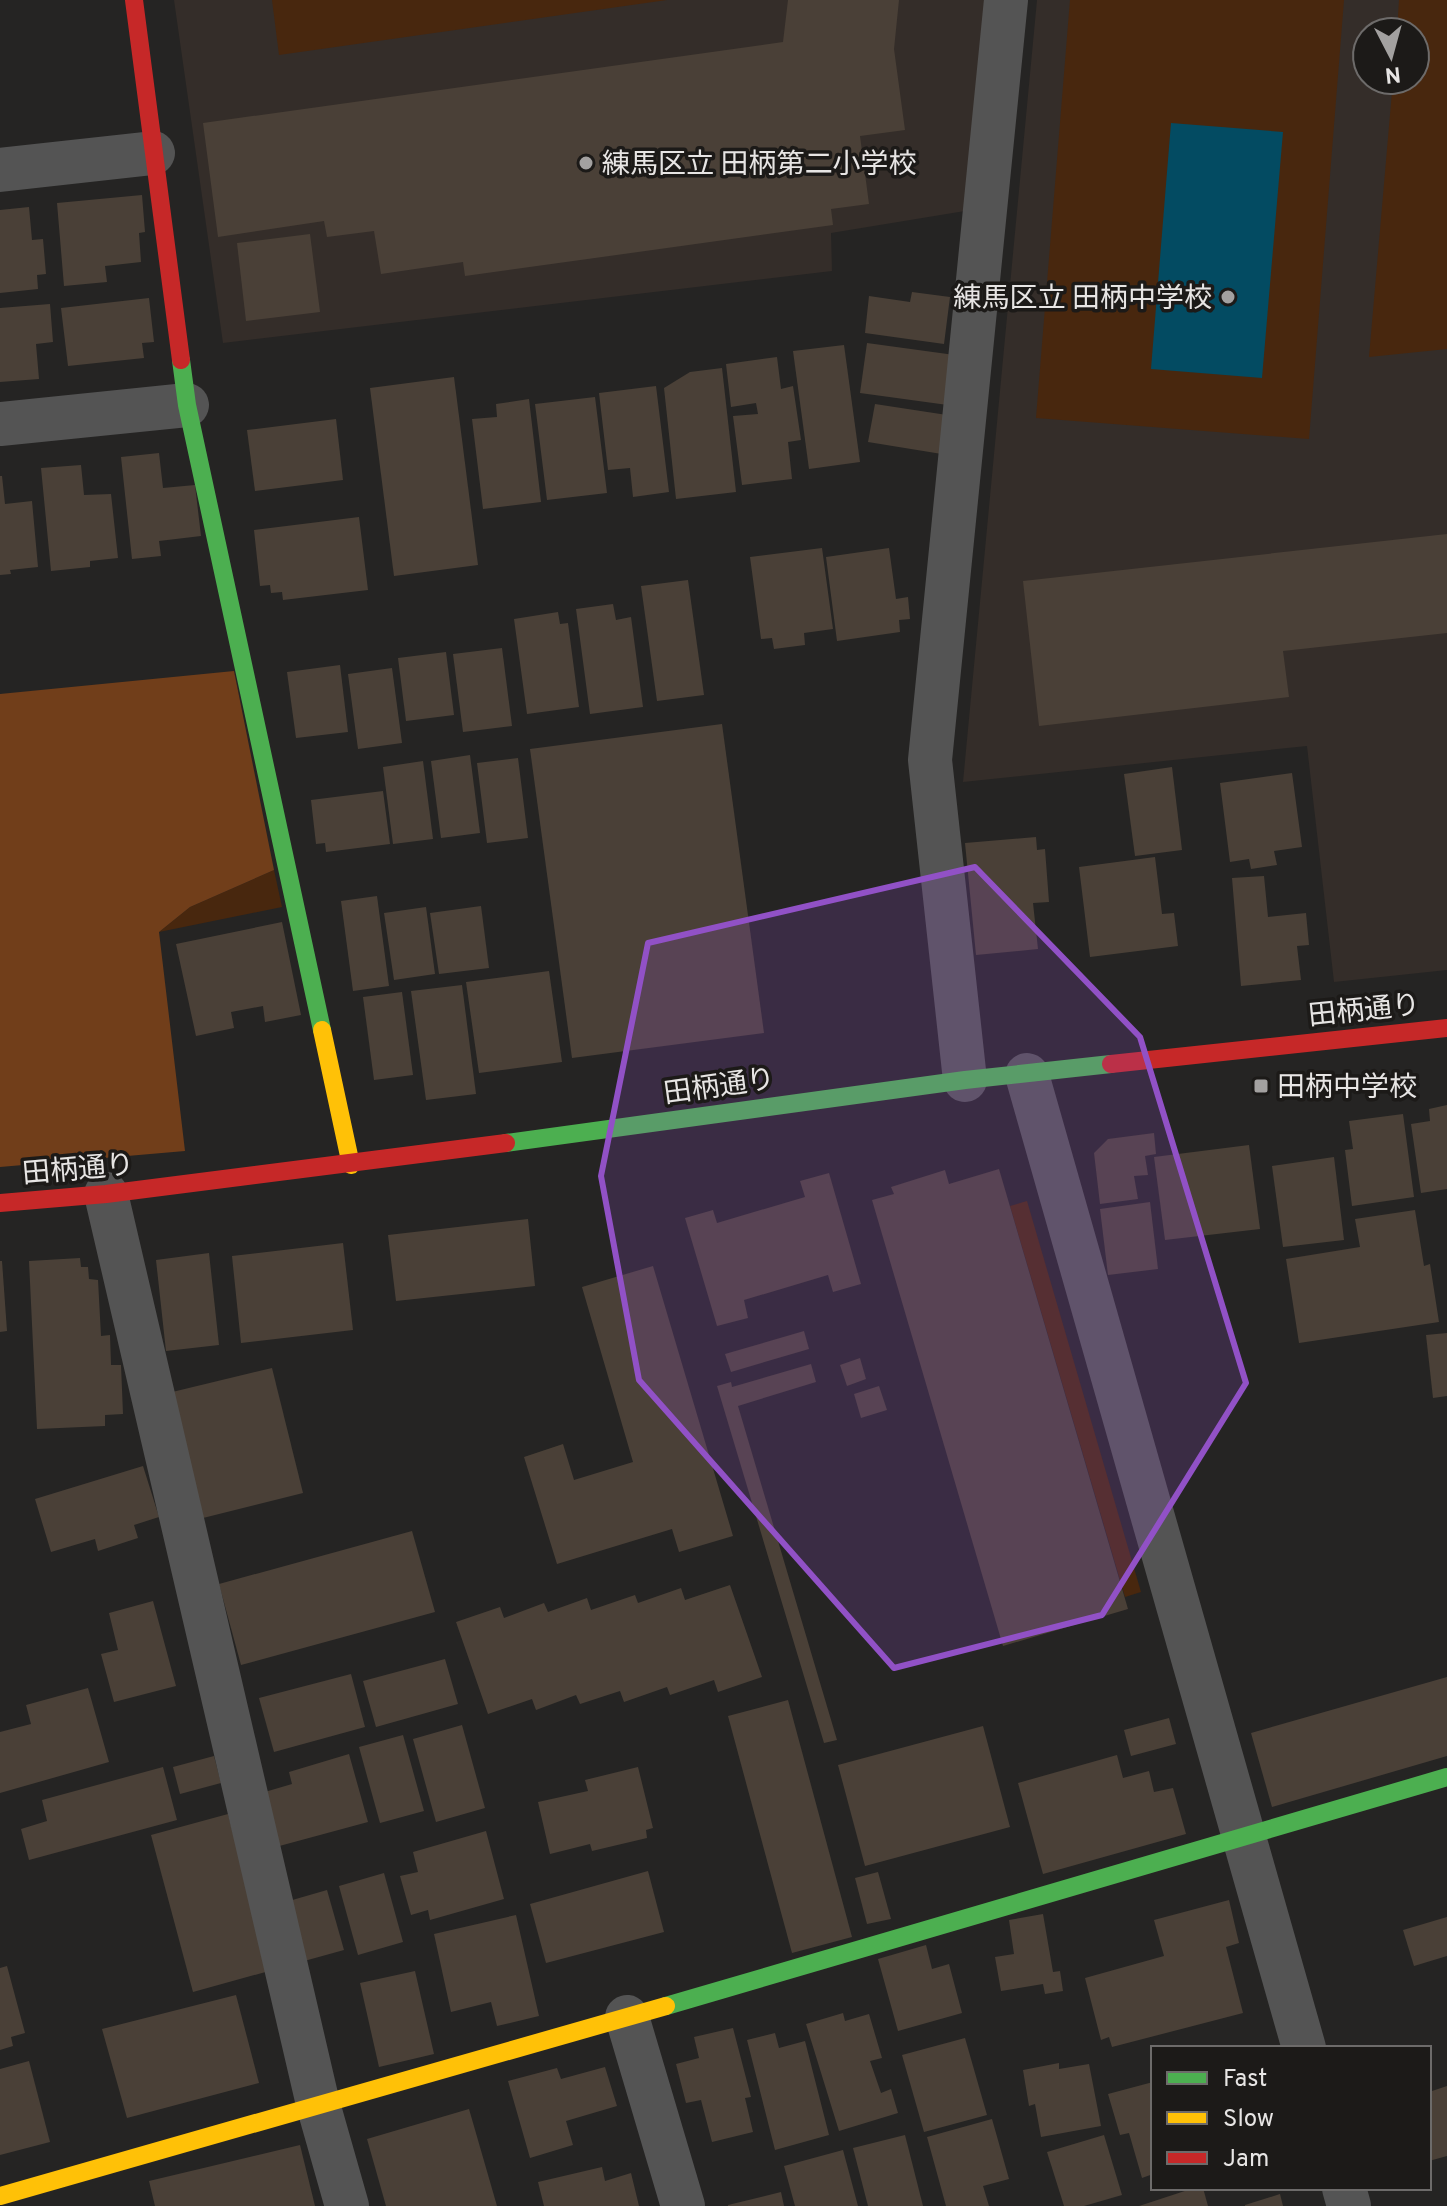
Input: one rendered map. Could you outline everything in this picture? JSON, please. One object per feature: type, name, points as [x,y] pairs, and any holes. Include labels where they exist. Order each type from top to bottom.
[{"type":"street","points":[[134,0],[187,405],[351,1165]]},
{"type":"street","points":[[965,1080],[930,760],[1006,0]]},
{"type":"street","points":[[0,170],[153,153]]},
{"type":"street","points":[[0,424],[187,405]]},
{"type":"street","name":"田柄通り","points":[[0,1203],[106,1194],[351,1165],[965,1080],[1447,1028]]},
{"type":"street","points":[[1027,1075],[1303,2046]]},
{"type":"street","points":[[106,1194],[318,2104],[347,2206]]},
{"type":"street","points":[[0,2196],[627,2017],[1447,1777]]},
{"type":"street","points":[[627,2017],[683,2206]]},
{"type":"highlighted area","points":[[975,867],[1140,1037],[1246,1383],[1102,1615],[894,1668],[639,1380],[601,1176],[648,943]]},
{"type":"shaded area","name":"練馬区立 田柄第二小学校","points":[[174,0],[989,0],[971,210],[831,233],[832,271],[223,343]]},
{"type":"shaded area","points":[[272,0],[667,0],[279,55]]},
{"type":"shaded area","name":"練馬区立 田柄中学校","points":[[1037,0],[1447,0],[1447,970],[1334,982],[1307,746],[963,782]]},
{"type":"shaded area","points":[[1070,0],[1344,0],[1309,439],[1036,418]]},
{"type":"shaded area","points":[[1399,0],[1447,0],[1447,349],[1369,357],[1392,96],[1431,96],[1431,16],[1398,16]]},
{"type":"shaded area","points":[[234,671],[274,870],[190,907],[159,932],[185,1151],[0,1167],[0,694]]},
{"type":"shaded area","points":[[274,870],[282,907],[159,932],[190,907]]},
{"type":"shaded area","points":[[1027,1201],[1141,1592],[1125,1597],[1010,1206]]},
{"type":"water","points":[[1171,123],[1283,132],[1262,378],[1151,369]]},
{"type":"building","points":[[788,0],[899,0],[894,49],[905,130],[860,136],[869,204],[831,209],[833,225],[465,276],[463,262],[381,274],[374,231],[327,237],[324,221],[218,237],[203,123],[783,42]]},
{"type":"building","points":[[142,195],[145,232],[139,233],[141,262],[105,266],[107,282],[64,286],[57,203]]},
{"type":"building","points":[[29,207],[32,240],[43,239],[46,274],[37,275],[38,289],[0,293],[0,210]]},
{"type":"building","points":[[310,234],[320,312],[246,321],[237,243]]},
{"type":"building","points":[[912,292],[950,297],[944,344],[865,333],[869,296],[910,302]]},
{"type":"building","points":[[149,298],[154,342],[142,343],[144,358],[68,366],[61,308]]},
{"type":"building","points":[[50,304],[53,342],[36,344],[39,379],[0,382],[0,308]]},
{"type":"building","points":[[867,343],[962,356],[955,406],[860,393]]},
{"type":"building","points":[[844,345],[860,462],[809,469],[793,351]]},
{"type":"building","points":[[777,357],[781,389],[793,386],[801,440],[788,442],[792,479],[742,485],[733,416],[758,414],[756,403],[731,407],[726,364]]},
{"type":"building","points":[[722,368],[736,492],[676,499],[664,388],[690,372]]},
{"type":"building","points":[[454,377],[478,565],[394,576],[370,388]]},
{"type":"building","points":[[656,386],[669,492],[633,497],[630,468],[608,470],[599,393]]},
{"type":"building","points":[[595,397],[607,493],[547,500],[535,404]]},
{"type":"building","points":[[529,399],[541,502],[483,509],[472,419],[497,417],[496,404]]},
{"type":"building","points":[[875,404],[960,417],[954,456],[868,442]]},
{"type":"building","points":[[336,419],[343,480],[255,491],[247,430]]},
{"type":"building","points":[[159,453],[163,488],[195,485],[201,536],[159,541],[161,556],[132,559],[121,457]]},
{"type":"building","points":[[81,465],[84,495],[111,494],[118,558],[90,561],[90,567],[51,571],[41,468]]},
{"type":"building","points":[[0,476],[5,504],[32,501],[38,567],[10,570],[11,574],[0,575]]},
{"type":"building","points":[[359,517],[368,590],[283,600],[282,592],[271,593],[270,585],[260,586],[254,530]]},
{"type":"building","points":[[1447,534],[1447,633],[1283,651],[1289,697],[1039,726],[1023,581]]},
{"type":"building","points":[[822,548],[833,629],[804,633],[805,645],[774,649],[772,638],[761,639],[750,557]]},
{"type":"building","points":[[889,548],[896,599],[908,597],[910,619],[899,620],[900,632],[837,641],[826,557]]},
{"type":"building","points":[[688,580],[704,695],[657,701],[641,586]]},
{"type":"building","points":[[613,604],[616,620],[631,617],[643,707],[590,714],[576,609]]},
{"type":"building","points":[[558,612],[560,624],[568,623],[579,707],[527,714],[514,619]]},
{"type":"building","points":[[502,648],[512,726],[463,732],[453,654]]},
{"type":"building","points":[[446,652],[454,715],[406,721],[398,658]]},
{"type":"building","points":[[340,665],[348,732],[296,738],[287,672]]},
{"type":"building","points":[[392,668],[402,743],[358,749],[348,674]]},
{"type":"building","points":[[722,724],[764,1033],[572,1058],[530,749]]},
{"type":"building","points":[[470,755],[480,833],[441,838],[431,761]]},
{"type":"building","points":[[518,758],[528,838],[487,843],[477,763]]},
{"type":"building","points":[[423,761],[433,839],[393,844],[383,767]]},
{"type":"building","points":[[1172,767],[1182,850],[1135,856],[1124,774]]},
{"type":"building","points":[[1292,773],[1302,847],[1274,851],[1277,865],[1251,869],[1249,859],[1230,862],[1220,783]]},
{"type":"building","points":[[383,791],[390,844],[326,852],[325,843],[316,844],[311,800]]},
{"type":"building","points":[[1036,837],[1037,850],[1045,849],[1049,902],[1033,903],[1038,949],[976,955],[965,843]]},
{"type":"building","points":[[1155,857],[1162,914],[1174,913],[1178,946],[1090,957],[1079,867]]},
{"type":"building","points":[[1264,876],[1268,917],[1306,913],[1309,945],[1297,946],[1301,980],[1241,986],[1232,878]]},
{"type":"building","points":[[377,896],[389,986],[353,991],[341,901]]},
{"type":"building","points":[[481,906],[489,968],[439,974],[430,913]]},
{"type":"building","points":[[426,907],[435,974],[394,980],[384,913]]},
{"type":"building","points":[[282,922],[301,1015],[265,1022],[263,1006],[231,1012],[234,1028],[196,1036],[176,944]]},
{"type":"building","points":[[549,971],[562,1062],[479,1073],[466,982]]},
{"type":"building","points":[[462,985],[476,1094],[426,1100],[411,991]]},
{"type":"building","points":[[402,992],[413,1075],[374,1080],[363,997]]},
{"type":"building","points":[[1447,1105],[1447,1189],[1421,1193],[1411,1124],[1430,1121],[1429,1109]]},
{"type":"building","points":[[1403,1114],[1414,1197],[1352,1206],[1345,1150],[1353,1149],[1349,1121]]},
{"type":"building","points":[[1154,1133],[1156,1154],[1145,1156],[1148,1175],[1134,1176],[1138,1199],[1100,1204],[1094,1153],[1108,1139]]},
{"type":"building","points":[[1249,1145],[1260,1229],[1165,1240],[1154,1157]]},
{"type":"building","points":[[1334,1157],[1344,1240],[1283,1247],[1272,1166]]},
{"type":"building","points":[[999,1169],[1128,1609],[1003,1646],[872,1200],[894,1194],[891,1187],[945,1170],[949,1184]]},
{"type":"building","points":[[829,1173],[861,1284],[833,1292],[828,1275],[744,1300],[748,1318],[717,1326],[685,1218],[713,1210],[717,1223],[805,1197],[800,1181]]},
{"type":"building","points":[[1150,1202],[1158,1269],[1108,1275],[1100,1209]]},
{"type":"building","points":[[1415,1210],[1424,1266],[1430,1264],[1439,1322],[1299,1343],[1286,1259],[1360,1247],[1355,1219]]},
{"type":"building","points":[[528,1219],[535,1286],[396,1301],[388,1235]]},
{"type":"building","points":[[343,1243],[353,1330],[241,1343],[232,1256]]},
{"type":"building","points":[[209,1253],[219,1345],[166,1351],[156,1260]]},
{"type":"building","points":[[80,1258],[81,1267],[88,1267],[89,1279],[98,1280],[101,1336],[110,1335],[111,1365],[121,1365],[123,1414],[105,1415],[105,1426],[37,1429],[29,1261]]},
{"type":"building","points":[[0,1261],[7,1331],[0,1332]]},
{"type":"building","points":[[653,1266],[733,1536],[679,1552],[672,1529],[557,1564],[524,1457],[563,1444],[574,1480],[633,1462],[582,1287]]},
{"type":"building","points":[[804,1331],[809,1349],[731,1372],[725,1354]]},
{"type":"building","points":[[1447,1333],[1447,1396],[1433,1398],[1426,1335]]},
{"type":"building","points":[[860,1358],[866,1379],[847,1386],[840,1365]]},
{"type":"building","points":[[811,1364],[816,1382],[738,1406],[837,1740],[824,1743],[717,1386],[731,1382],[732,1387]]},
{"type":"building","points":[[272,1368],[303,1493],[195,1520],[164,1394]]},
{"type":"building","points":[[879,1386],[887,1410],[861,1418],[854,1394]]},
{"type":"building","points":[[143,1466],[159,1517],[134,1525],[138,1538],[98,1551],[95,1539],[51,1552],[35,1499]]},
{"type":"building","points":[[412,1531],[435,1612],[241,1665],[219,1584]]},
{"type":"building","points":[[730,1585],[762,1677],[718,1692],[714,1680],[670,1695],[667,1687],[624,1702],[620,1691],[580,1704],[576,1695],[536,1710],[532,1699],[488,1714],[456,1622],[500,1607],[504,1618],[544,1603],[548,1612],[587,1598],[591,1610],[635,1595],[638,1603],[681,1588],[685,1600]]},
{"type":"building","points":[[153,1601],[176,1686],[114,1702],[101,1654],[118,1650],[109,1613]]},
{"type":"building","points":[[445,1659],[458,1704],[376,1727],[363,1681]]},
{"type":"building","points":[[351,1674],[365,1727],[274,1752],[259,1698]]},
{"type":"building","points":[[1447,1677],[1447,1756],[1272,1807],[1251,1733]]},
{"type":"building","points":[[88,1688],[109,1762],[0,1793],[0,1732],[31,1724],[26,1705]]},
{"type":"building","points":[[788,1700],[852,1937],[792,1953],[728,1716]]},
{"type":"building","points":[[1169,1718],[1176,1744],[1131,1756],[1124,1730]]},
{"type":"building","points":[[462,1725],[485,1808],[436,1822],[413,1739]]},
{"type":"building","points":[[983,1726],[1010,1827],[865,1866],[838,1765]]},
{"type":"building","points":[[403,1735],[424,1811],[380,1823],[359,1747]]},
{"type":"building","points":[[349,1754],[368,1822],[272,1848],[258,1794],[292,1784],[289,1772]]},
{"type":"building","points":[[1117,1755],[1123,1778],[1149,1771],[1154,1792],[1173,1788],[1186,1834],[1043,1874],[1018,1783]]},
{"type":"building","points":[[214,1756],[221,1783],[180,1794],[173,1767]]},
{"type":"building","points":[[163,1767],[177,1820],[29,1860],[21,1829],[47,1821],[42,1800]]},
{"type":"building","points":[[638,1767],[653,1828],[646,1830],[647,1838],[592,1851],[590,1844],[550,1854],[538,1802],[588,1791],[585,1780]]},
{"type":"building","points":[[228,1814],[269,1971],[193,1992],[151,1835]]},
{"type":"building","points":[[486,1831],[504,1899],[430,1920],[428,1910],[411,1915],[400,1876],[418,1872],[413,1852]]},
{"type":"building","points":[[648,1871],[664,1932],[546,1963],[530,1904]]},
{"type":"building","points":[[878,1872],[891,1919],[867,1924],[855,1878]]},
{"type":"building","points":[[384,1873],[403,1942],[358,1955],[339,1886]]},
{"type":"building","points":[[327,1890],[344,1950],[297,1963],[282,1903]]},
{"type":"building","points":[[1229,1900],[1239,1943],[1226,1947],[1243,2013],[1112,2047],[1109,2037],[1101,2040],[1085,1978],[1164,1956],[1154,1920]]},
{"type":"building","points":[[1043,1914],[1053,1972],[1060,1971],[1063,1991],[1045,1994],[1043,1984],[1001,1991],[995,1957],[1014,1954],[1009,1920]]},
{"type":"building","points":[[516,1915],[539,2016],[497,2026],[491,2002],[451,2012],[434,1934]]},
{"type":"building","points":[[1447,1917],[1447,1956],[1414,1966],[1403,1930]]},
{"type":"building","points":[[926,1945],[932,1969],[949,1964],[962,2013],[898,2031],[878,1959]]},
{"type":"building","points":[[7,1966],[25,2033],[11,2037],[13,2046],[0,2050],[0,1968]]},
{"type":"building","points":[[415,1971],[434,2054],[379,2067],[360,1983]]},
{"type":"building","points":[[236,1995],[259,2083],[127,2118],[102,2029]]},
{"type":"building","points":[[843,2013],[845,2021],[869,2014],[882,2058],[870,2061],[881,2093],[891,2089],[898,2113],[839,2131],[806,2024]]},
{"type":"building","points":[[733,2028],[751,2097],[745,2098],[753,2132],[712,2142],[701,2100],[686,2103],[676,2064],[699,2058],[694,2037]]},
{"type":"building","points":[[775,2033],[779,2048],[805,2041],[829,2135],[775,2150],[747,2040]]},
{"type":"building","points":[[965,2038],[987,2115],[924,2132],[902,2055]]},
{"type":"building","points":[[29,2061],[50,2142],[0,2155],[0,2069]]},
{"type":"building","points":[[1059,2063],[1059,2069],[1089,2064],[1101,2126],[1041,2137],[1035,2104],[1029,2106],[1023,2070]]},
{"type":"building","points":[[605,2067],[617,2106],[566,2121],[573,2145],[530,2158],[508,2081],[557,2068],[561,2079]]},
{"type":"building","points":[[1151,2083],[1151,2175],[1142,2178],[1129,2133],[1120,2135],[1108,2094]]},
{"type":"building","points":[[1447,2086],[1447,2156],[1431,2160],[1431,2091]]},
{"type":"building","points":[[469,2109],[497,2206],[386,2206],[367,2139]]},
{"type":"building","points":[[992,2119],[1009,2179],[983,2186],[989,2206],[946,2206],[927,2137]]},
{"type":"building","points":[[905,2135],[923,2206],[868,2206],[853,2148]]},
{"type":"building","points":[[1104,2135],[1122,2195],[1084,2206],[1064,2206],[1047,2152]]},
{"type":"building","points":[[300,2145],[315,2206],[155,2206],[149,2181]]},
{"type":"building","points":[[843,2150],[858,2206],[795,2206],[784,2166]]},
{"type":"building","points":[[602,2167],[605,2181],[631,2173],[639,2206],[544,2206],[538,2182]]},
{"type":"building","points":[[1188,2190],[1204,2190],[1208,2206],[1139,2206]]},
{"type":"building","points":[[781,2192],[784,2206],[728,2206],[728,2205]]},
{"type":"building","points":[[1280,2194],[1283,2206],[1245,2206],[1245,2205]]},
{"type":"traffic: fast","points":[[181,360],[187,405],[322,1030]]},
{"type":"traffic: fast","points":[[506,1143],[965,1080],[1111,1064]]},
{"type":"traffic: fast","points":[[666,2006],[1447,1777]]},
{"type":"traffic: slow","points":[[322,1030],[351,1165]]},
{"type":"traffic: slow","points":[[0,2196],[666,2006]]},
{"type":"traffic: jam","points":[[134,0],[181,360]]},
{"type":"traffic: jam","points":[[1111,1064],[1447,1028]]},
{"type":"traffic: jam","points":[[0,1203],[106,1194],[506,1143]]},
{"type":"place","name":"練馬区立 田柄第二小学校","points":[[586,163]]},
{"type":"place","name":"練馬区立 田柄中学校","points":[[1228,297]]},
{"type":"place","name":"田柄中学校","points":[[1261,1086]]}]
